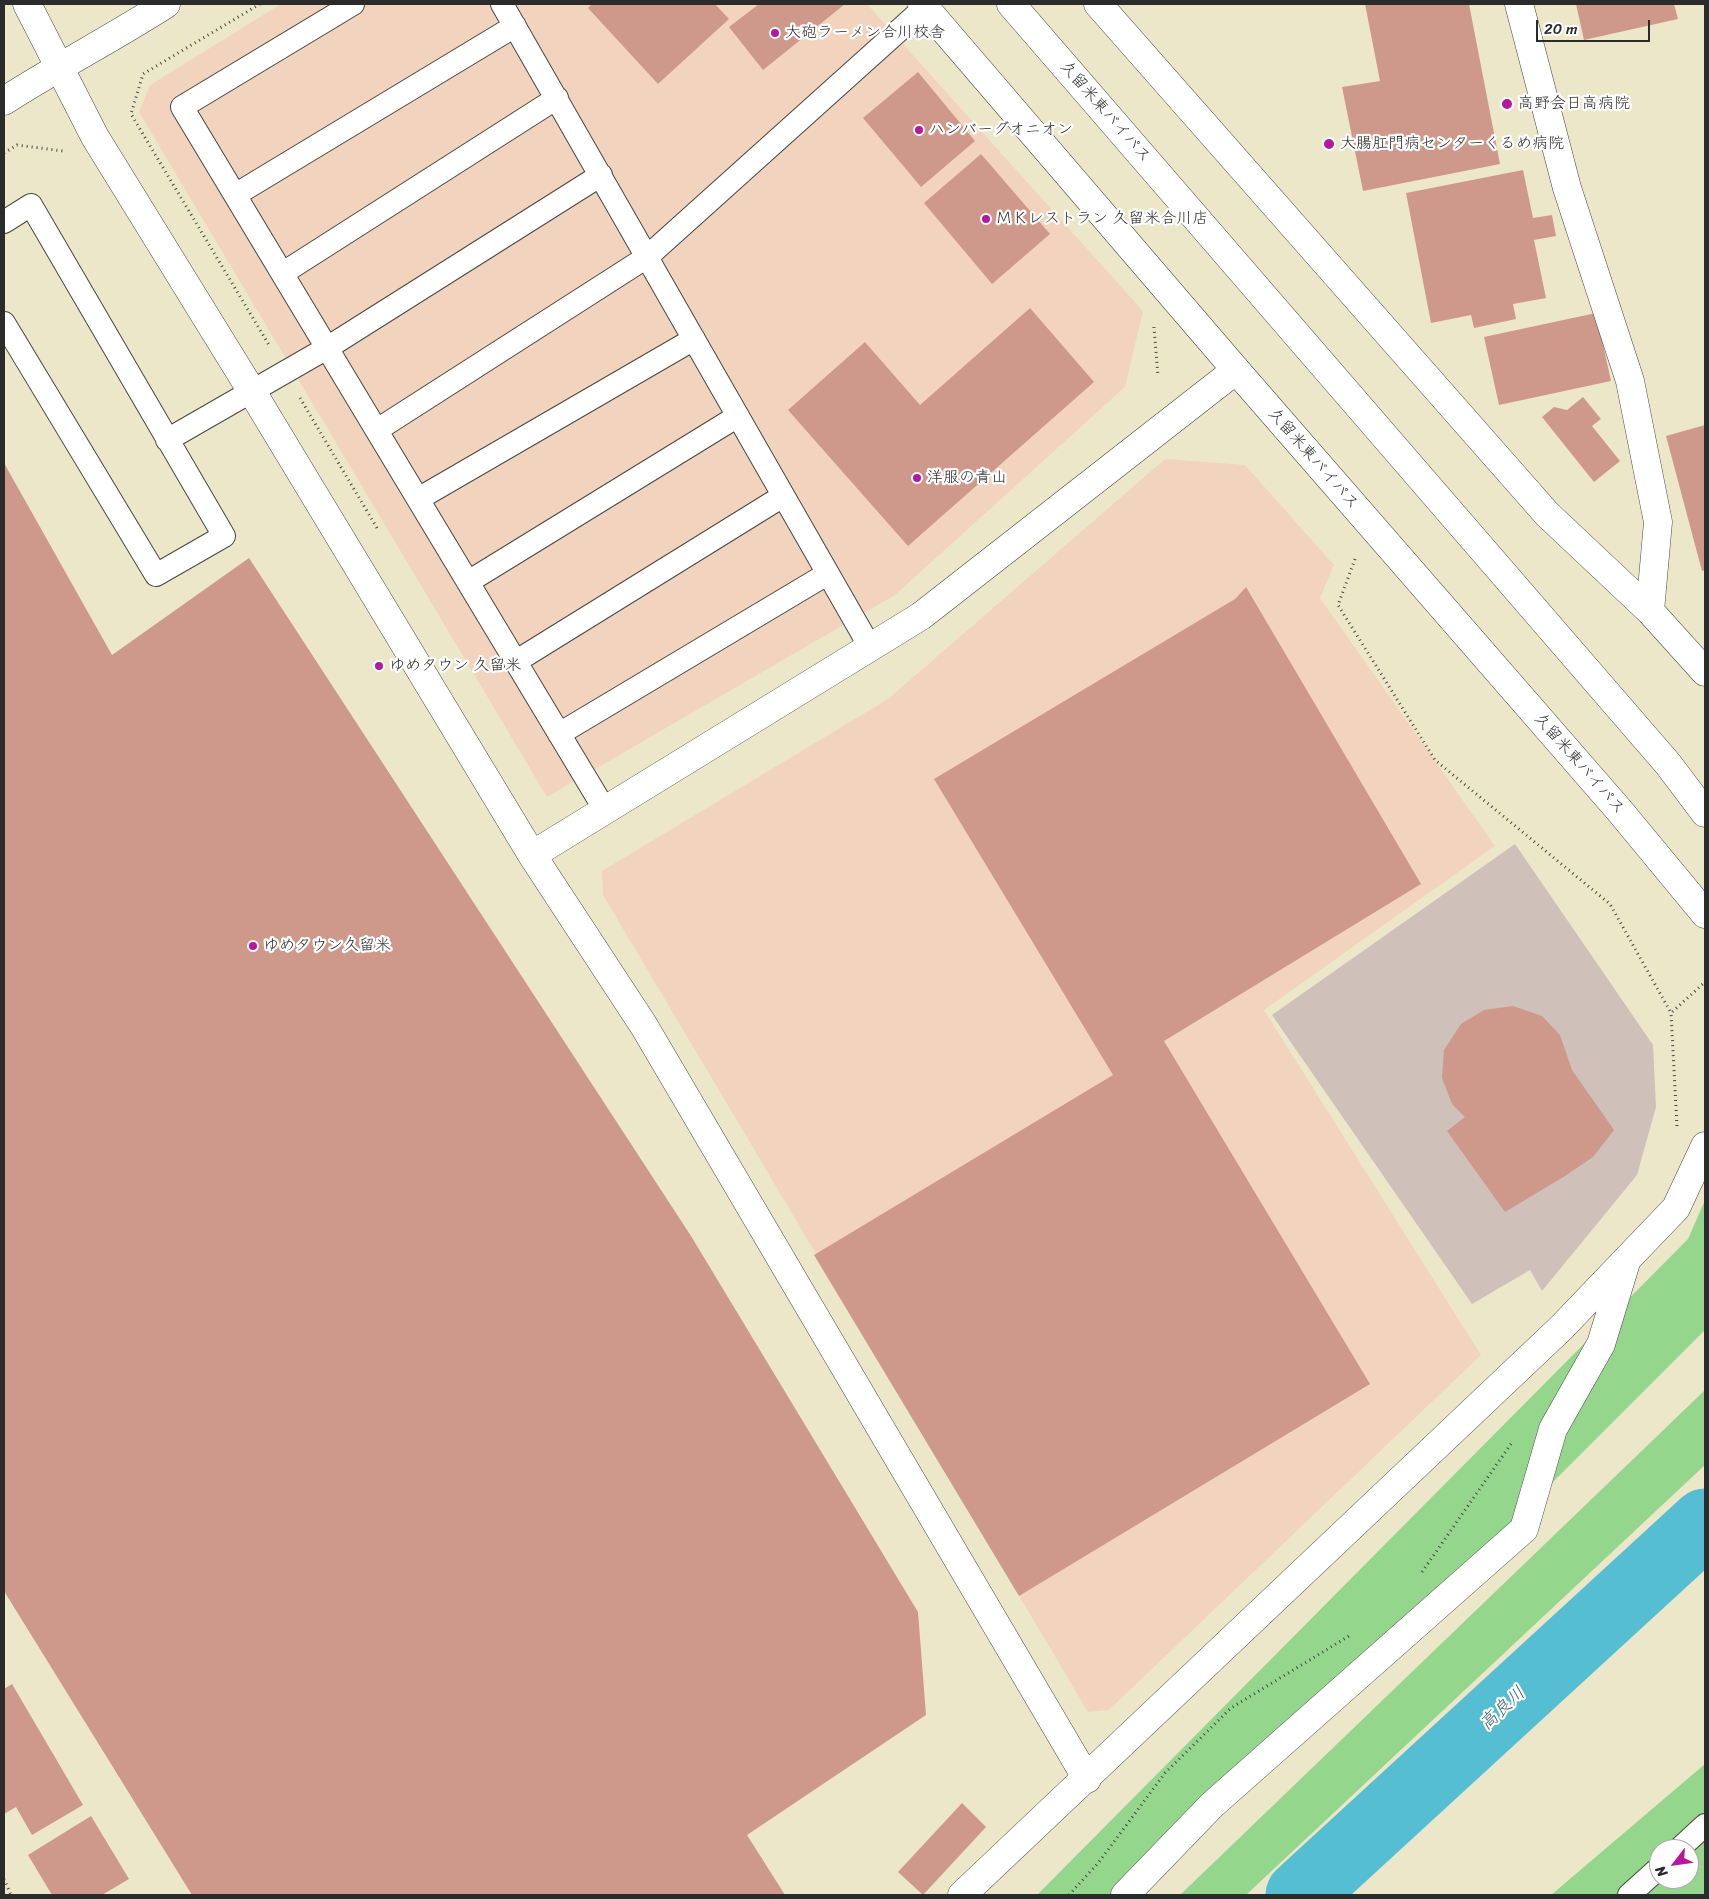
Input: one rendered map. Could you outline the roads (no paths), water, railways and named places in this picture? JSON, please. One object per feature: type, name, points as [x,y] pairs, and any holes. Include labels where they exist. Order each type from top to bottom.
[{"type":"main road","points":[[27,4],[95,137],[251,390],[532,855],[644,1026],[1087,1779]]},
{"type":"main road","points":[[4,102],[58,66],[118,34],[166,4]]},
{"type":"main road","name":"久留米東バイパス","points":[[1012,4],[1668,764],[1705,813]]},
{"type":"main road","points":[[1098,4],[1547,514],[1650,611],[1705,672]]},
{"type":"main road","points":[[1519,4],[1567,188],[1630,381],[1658,522],[1650,611]]},
{"type":"main road","name":"久留米東バイパス","points":[[923,5],[1368,523],[1620,810],[1705,914]]},
{"type":"main road","points":[[532,855],[921,616],[1236,370]]},
{"type":"main road","points":[[962,1895],[1087,1779],[1562,1328],[1676,1208],[1705,1146]]},
{"type":"main road","points":[[1125,1895],[1212,1805],[1524,1529],[1553,1428],[1601,1344],[1627,1259]]},
{"type":"lane","points":[[354,4],[182,107],[605,810]]},
{"type":"lane","points":[[502,4],[870,648]]},
{"type":"lane","points":[[377,430],[647,257],[923,5]]},
{"type":"lane","points":[[235,195],[515,26]]},
{"type":"lane","points":[[282,273],[557,98]]},
{"type":"lane","points":[[168,440],[251,390],[285,373],[327,348],[601,175]]},
{"type":"lane","points":[[4,222],[31,205],[224,536],[156,575],[4,324]]},
{"type":"lane","points":[[418,499],[694,340]]},
{"type":"lane","points":[[468,582],[738,416]]},
{"type":"lane","points":[[515,662],[783,496]]},
{"type":"lane","points":[[559,734],[827,574]]},
{"type":"lane","points":[[1689,1839],[1705,1824]]},
{"type":"lane","points":[[1629,1895],[1649,1877]]},
{"type":"waterway","name":"高良川","points":[[1300,1895],[1705,1523]]},
{"type":"place","name":"大砲ラーメン合川校舎","points":[[775,33]]},
{"type":"place","name":"高野会日高病院","points":[[1507,104]]},
{"type":"place","name":"ハンバーグオニオン","points":[[919,130]]},
{"type":"place","name":"大腸肛門病センターくるめ病院","points":[[1329,144]]},
{"type":"place","name":"ＭＫレストラン 久留米合川店","points":[[986,219]]},
{"type":"place","name":"洋服の青山","points":[[917,478]]},
{"type":"place","name":"ゆめタウン 久留米","points":[[379,666]]},
{"type":"place","name":"ゆめタウン久留米","points":[[253,946]]}]
